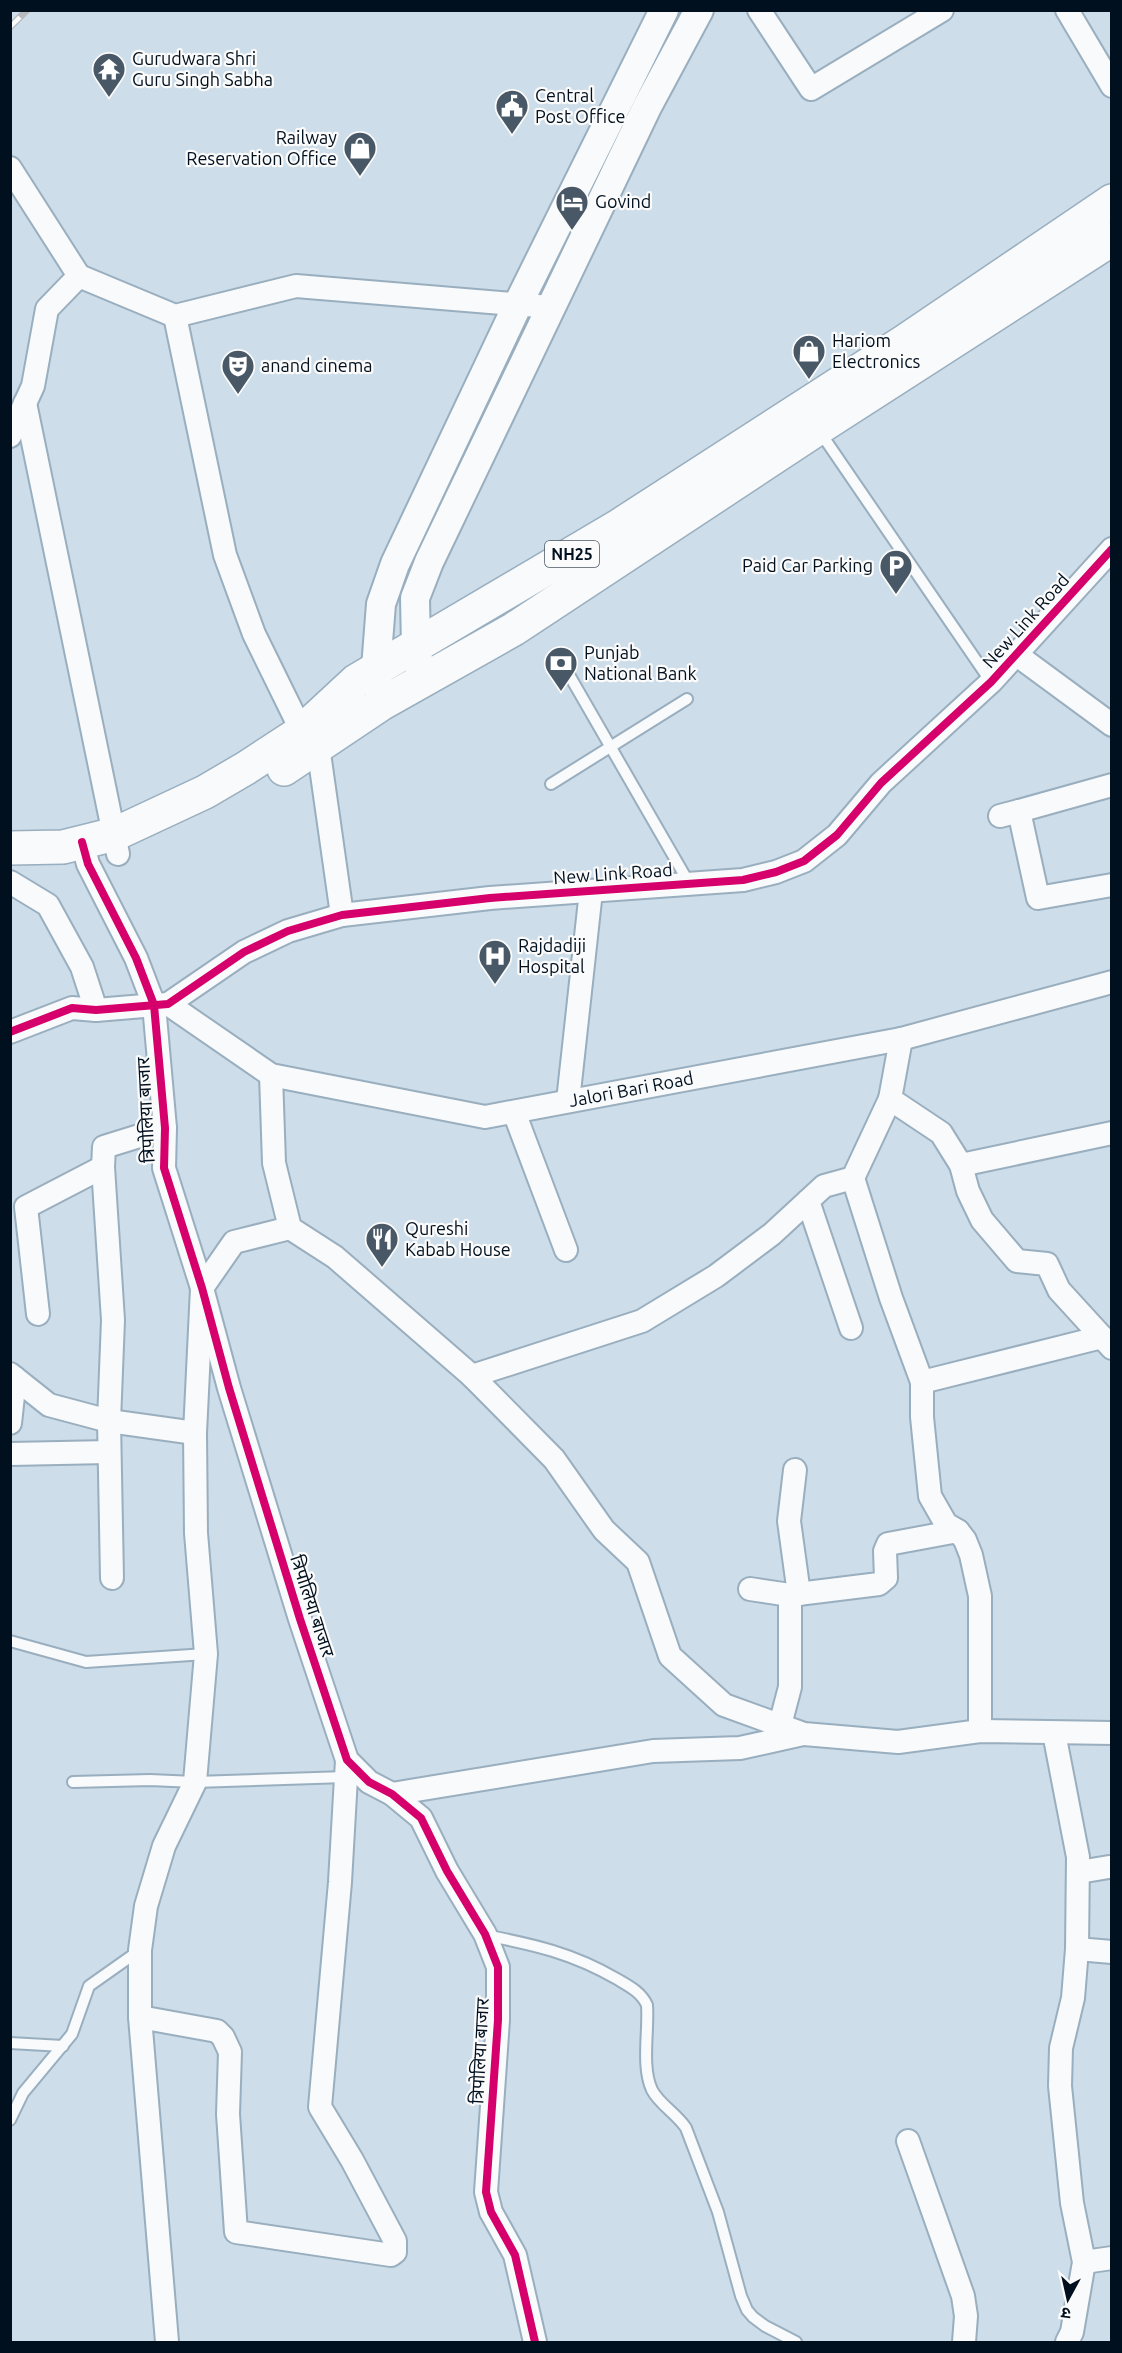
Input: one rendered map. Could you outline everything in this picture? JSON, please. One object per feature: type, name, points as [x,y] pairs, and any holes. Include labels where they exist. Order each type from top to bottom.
[{"type":"main road","name":"NH25","points":[[311,743],[340,695],[376,668],[416,647],[637,514],[905,341],[1112,201]]},
{"type":"main road","name":"NH25","points":[[10,867],[61,869],[101,849],[159,836],[252,789],[311,743],[514,629],[1112,239]]},
{"type":"main road","name":"NH25","points":[[10,848],[101,849]]},
{"type":"street","points":[[381,704],[376,668],[381,604],[395,564],[518,304],[664,10]]},
{"type":"street","points":[[421,681],[416,647],[415,598],[429,562],[647,107],[699,10]]},
{"type":"street","points":[[759,10],[811,89],[942,10]]},
{"type":"street","points":[[1067,10],[1112,86]]},
{"type":"street","points":[[10,168],[79,276],[175,316],[296,286],[550,307]]},
{"type":"street","points":[[10,436],[33,386],[47,309],[79,276]]},
{"type":"street","points":[[175,316],[225,555],[254,634],[311,743],[342,915]]},
{"type":"street","name":"त्रिपोलिया बाजार","points":[[25,403],[101,849],[136,958],[161,1005],[164,1167],[202,1288],[229,1388],[347,1769],[392,1794],[421,1818],[447,1871],[485,1935],[498,1967],[498,2020],[486,2192],[491,2212],[515,2255],[535,2343]]},
{"type":"street","name":"New Link Road","points":[[10,1032],[72,1008],[96,1010],[161,1005],[244,952],[288,931],[342,915],[490,898],[743,880],[776,872],[804,861],[837,835],[881,783],[991,682],[1112,549]]},
{"type":"street","points":[[1017,654],[1112,725]]},
{"type":"street","points":[[1112,785],[1010,814],[1038,898],[1112,885]]},
{"type":"street","points":[[10,882],[48,905],[82,967],[96,1010]]},
{"type":"street","points":[[568,1101],[591,891]]},
{"type":"street","name":"Jalori Bari Road","points":[[161,1005],[271,1075],[485,1118],[901,1039],[1112,982]]},
{"type":"street","points":[[901,1039],[890,1099],[853,1178],[891,1298],[922,1382],[922,1417],[930,1496],[946,1524],[958,1531],[965,1540],[971,1555],[980,1596],[980,1731]]},
{"type":"street","points":[[271,1075],[274,1163],[290,1228],[335,1257],[472,1376],[554,1459],[604,1530],[638,1562],[670,1656],[724,1705],[804,1734],[898,1742],[980,1731],[1112,1733]]},
{"type":"street","points":[[890,1099],[941,1133],[961,1165],[969,1191],[982,1220],[1017,1262],[1047,1264],[1059,1290],[1107,1343]]},
{"type":"street","points":[[514,1112],[566,1250]]},
{"type":"street","points":[[112,1578],[109,1421],[113,1320],[102,1167],[104,1148],[165,1128]]},
{"type":"street","points":[[961,1165],[1112,1133]]},
{"type":"street","points":[[38,1314],[26,1207],[102,1167]]},
{"type":"street","points":[[472,1376],[642,1321],[716,1276],[772,1234],[824,1186],[853,1178]]},
{"type":"street","points":[[808,1201],[851,1328]]},
{"type":"street","points":[[167,2343],[140,2017],[140,1950],[146,1906],[164,1846],[195,1782],[206,1654],[196,1533],[195,1433],[202,1288],[234,1242],[290,1228]]},
{"type":"street","points":[[922,1382],[1107,1343]]},
{"type":"street","points":[[10,1423],[13,1383],[49,1405],[109,1421],[195,1433]]},
{"type":"street","points":[[10,1455],[109,1452]]},
{"type":"street","points":[[780,1725],[790,1687],[795,1595],[789,1521],[795,1470]]},
{"type":"street","points":[[750,1589],[795,1595],[879,1584],[886,1578],[885,1551],[888,1544],[958,1531]]},
{"type":"street","points":[[1053,1733],[1079,1872],[1073,1998],[1061,2048],[1060,2086],[1072,2203],[1084,2262],[1072,2332],[1067,2343]]},
{"type":"street","points":[[392,1794],[653,1750],[740,1748],[804,1734]]},
{"type":"street","points":[[140,2017],[217,2031],[223,2037],[230,2052],[228,2114],[236,2232],[384,2254],[395,2252],[395,2241],[352,2160],[320,2107],[340,1882],[347,1769]]},
{"type":"street","points":[[1079,1872],[1108,1867]]},
{"type":"street","points":[[1077,1949],[1112,1953]]},
{"type":"street","points":[[908,2140],[963,2296],[966,2316],[964,2343]]},
{"type":"street","points":[[1084,2262],[1112,2258]]},
{"type":"lane","points":[[818,429],[991,682]]},
{"type":"lane","points":[[568,673],[690,884]]},
{"type":"lane","points":[[551,784],[687,699]]},
{"type":"lane","points":[[10,1641],[86,1662],[206,1654]]},
{"type":"lane","points":[[74,1782],[150,1780],[195,1782],[347,1769]]},
{"type":"lane","points":[[485,1935],[550,1948],[576,1958],[631,1986],[644,1998],[647,2005],[647,2055],[652,2090],[680,2118],[686,2128],[721,2222],[741,2296],[753,2317],[796,2343]]},
{"type":"lane","points":[[10,2120],[23,2093],[72,2034],[89,1986],[140,1950]]},
{"type":"lane","points":[[10,2043],[63,2046]]},
{"type":"railway","points":[[10,27],[27,10]]},
{"type":"cycle path","points":[[10,1032],[72,1008],[96,1010],[168,1004],[244,952],[288,931],[342,915],[490,898],[743,880],[776,872],[804,861],[837,835],[881,783],[991,682],[1112,549]]},
{"type":"cycle path","points":[[82,842],[88,864],[136,958],[154,1005],[165,1128],[164,1168],[300,1619],[347,1760],[369,1782],[392,1794],[421,1818],[447,1871],[485,1934],[498,1967],[498,2020],[486,2192],[491,2212],[515,2255],[535,2342]]},
{"type":"place","name":"Gurudwara Shri Guru Singh Sabha","points":[[109,98]]},
{"type":"place","name":"Central Post Office","points":[[512,135]]},
{"type":"place","name":"Railway Reservation Office","points":[[360,177]]},
{"type":"place","name":"Govind","points":[[572,231]]},
{"type":"place","name":"Hariom Electronics","points":[[809,380]]},
{"type":"place","name":"anand cinema","points":[[238,395]]},
{"type":"place","name":"Paid Car Parking","points":[[896,595]]},
{"type":"place","name":"Punjab National Bank","points":[[561,692]]},
{"type":"place","name":"Rajdadiji Hospital","points":[[495,985]]},
{"type":"place","name":"Qureshi Kabab House","points":[[382,1268]]}]
